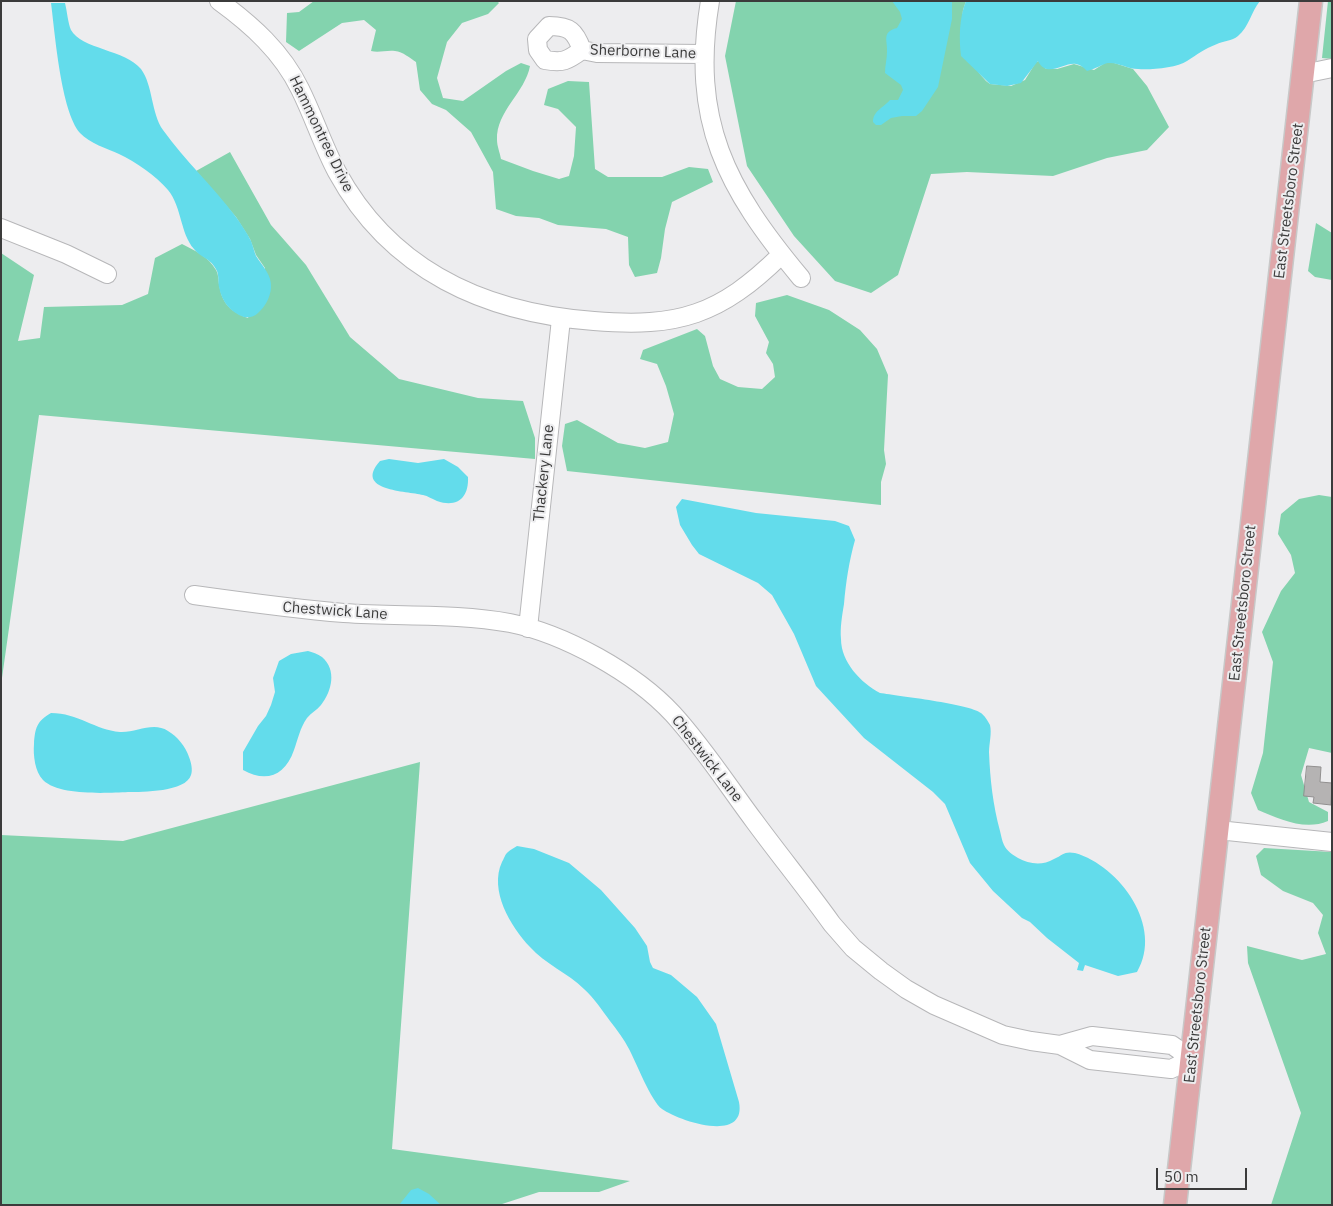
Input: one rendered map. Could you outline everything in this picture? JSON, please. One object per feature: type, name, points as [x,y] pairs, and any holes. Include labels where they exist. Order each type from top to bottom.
[{"type":"main road","name":"East Streetsboro Street","points":[[1176,1205],[1311,1]]},
{"type":"street","name":"Hammontree Drive","points":[[219,1],[256,30],[284,61],[300,88],[337,173],[371,221],[414,261],[437,277],[462,290],[513,309],[561,319],[651,323],[696,314],[717,304],[741,290],[762,274],[781,255]]},
{"type":"street","points":[[710,1],[704,54],[706,95],[709,112],[724,162],[739,194],[781,255],[801,278]]},
{"type":"street","name":"Sherborne Lane","points":[[582,50],[597,53],[704,54]]},
{"type":"street","points":[[1303,74],[1332,68]]},
{"type":"street","points":[[1,228],[66,254],[106,274]]},
{"type":"street","name":"Thackery Lane","points":[[528,628],[561,319]]},
{"type":"street","name":"Chestwick Lane","points":[[194,595],[280,607],[344,613],[467,618],[528,628],[582,648],[608,663],[643,688],[672,713],[703,750],[832,924],[854,948],[880,971],[906,989],[934,1005],[1003,1035],[1060,1045],[1090,1060],[1171,1069],[1192,1059],[1172,1044],[1092,1036],[1060,1045]]},
{"type":"street","points":[[1218,830],[1332,842]]},
{"type":"green space","points":[[314,1],[497,1],[499,3],[488,14],[462,23],[447,42],[437,78],[443,98],[463,101],[506,71],[521,63],[530,66],[523,85],[501,120],[497,142],[501,159],[559,179],[569,176],[574,156],[576,127],[558,109],[544,105],[548,89],[568,81],[589,82],[595,169],[608,177],[662,177],[689,167],[708,169],[713,182],[672,202],[657,273],[635,277],[629,265],[628,237],[606,229],[558,225],[539,218],[516,216],[496,209],[493,172],[471,132],[446,110],[432,104],[420,90],[416,62],[398,52],[371,51],[376,30],[364,20],[342,23],[299,51],[286,42],[287,13],[299,12]]},
{"type":"green space","points":[[736,1],[966,1],[963,10],[960,42],[979,73],[990,84],[1011,86],[1025,80],[1036,62],[1039,61],[1046,69],[1057,69],[1074,64],[1094,70],[1105,63],[1111,62],[1133,69],[1147,86],[1169,127],[1147,150],[1107,158],[1053,176],[967,172],[931,174],[898,275],[871,293],[835,281],[794,236],[747,166],[725,56]]},
{"type":"green space","points":[[1328,1],[1332,1],[1332,59],[1322,58]]},
{"type":"green space","points":[[230,152],[271,225],[306,265],[350,337],[399,379],[478,398],[523,401],[535,438],[535,459],[39,415],[1,685],[1,253],[34,275],[18,341],[40,338],[44,307],[122,305],[148,294],[155,258],[182,244],[201,254],[213,265],[217,272],[221,295],[226,304],[233,311],[248,318],[265,268],[236,217],[196,171]]},
{"type":"green space","points":[[1316,223],[1332,233],[1332,280],[1315,277],[1308,271]]},
{"type":"green space","points":[[787,295],[829,310],[860,330],[877,349],[888,375],[884,450],[886,464],[881,482],[881,505],[567,471],[562,446],[565,424],[577,420],[618,443],[645,448],[668,442],[674,414],[657,364],[640,359],[643,350],[697,329],[705,336],[713,366],[720,379],[738,387],[762,389],[775,377],[773,364],[766,353],[769,342],[755,316],[756,303]]},
{"type":"green space","points":[[1319,495],[1332,497],[1332,753],[1309,748],[1301,775],[1309,802],[1328,812],[1328,821],[1310,825],[1292,823],[1258,810],[1251,793],[1263,753],[1273,662],[1262,632],[1281,591],[1295,573],[1291,555],[1278,534],[1281,514],[1299,499]]},
{"type":"green space","points":[[420,762],[392,1149],[630,1181],[599,1192],[539,1192],[499,1205],[1,1205],[1,835],[123,841]]},
{"type":"green space","points":[[1264,848],[1332,852],[1332,1205],[1271,1205],[1301,1113],[1248,963],[1247,946],[1302,960],[1326,954],[1318,933],[1323,915],[1313,903],[1283,891],[1261,875],[1256,856]]},
{"type":"water","points":[[892,1],[952,1],[952,19],[938,87],[922,111],[916,116],[891,118],[881,125],[876,125],[873,122],[873,118],[877,112],[890,100],[898,100],[903,90],[901,85],[885,73],[886,37],[889,32],[897,28],[902,19],[900,12]]},
{"type":"water","points":[[966,1],[1260,1],[1245,28],[1238,36],[1219,43],[1183,63],[1163,68],[1134,69],[1108,63],[1087,71],[1076,64],[1046,69],[1038,61],[1021,83],[1007,86],[990,84],[961,56],[960,28]]},
{"type":"water","points":[[51,3],[65,3],[71,30],[76,36],[94,46],[125,58],[141,69],[148,83],[156,116],[163,130],[236,217],[251,241],[256,256],[269,275],[271,283],[270,295],[263,308],[255,315],[244,317],[239,315],[225,302],[219,287],[215,267],[189,243],[176,204],[168,190],[152,175],[132,161],[93,143],[80,133],[73,122],[68,108],[60,71]]},
{"type":"water","points":[[389,459],[418,463],[444,459],[458,467],[468,477],[464,496],[456,502],[444,503],[423,495],[385,488],[373,478],[373,471],[380,461]]},
{"type":"water","points":[[682,499],[756,513],[835,521],[849,526],[855,540],[848,572],[841,631],[842,648],[848,664],[859,678],[880,693],[963,706],[983,715],[991,728],[989,752],[992,792],[1005,847],[1018,858],[1036,863],[1045,863],[1066,853],[1075,853],[1092,860],[1122,884],[1141,918],[1145,936],[1144,954],[1137,972],[1118,976],[1085,965],[1083,971],[1077,970],[1079,963],[1030,922],[1022,918],[993,891],[970,863],[945,804],[933,792],[864,738],[816,686],[794,634],[772,595],[758,583],[699,554],[680,525],[676,507]]},
{"type":"water","points":[[308,651],[322,657],[330,668],[331,681],[325,699],[305,722],[290,759],[280,771],[274,775],[259,776],[243,770],[243,752],[271,705],[275,692],[273,678],[279,661],[291,654]]},
{"type":"water","points":[[51,713],[78,718],[111,731],[126,732],[150,727],[162,728],[175,736],[186,749],[191,764],[191,775],[181,785],[153,791],[84,792],[60,789],[50,785],[38,773],[34,748],[38,725]]},
{"type":"water","points":[[517,846],[534,849],[569,863],[601,890],[635,928],[647,946],[653,968],[671,975],[697,997],[716,1024],[739,1102],[739,1115],[733,1122],[723,1126],[710,1126],[682,1119],[662,1109],[649,1090],[625,1042],[595,1000],[578,983],[536,953],[515,929],[504,907],[498,884],[499,873],[506,854]]},
{"type":"water","points":[[418,1188],[429,1194],[441,1205],[399,1205],[411,1190]]},
{"type":"building","points":[[1307,766],[1321,767],[1320,782],[1332,783],[1331,805],[1313,803],[1314,797],[1304,796]]}]
